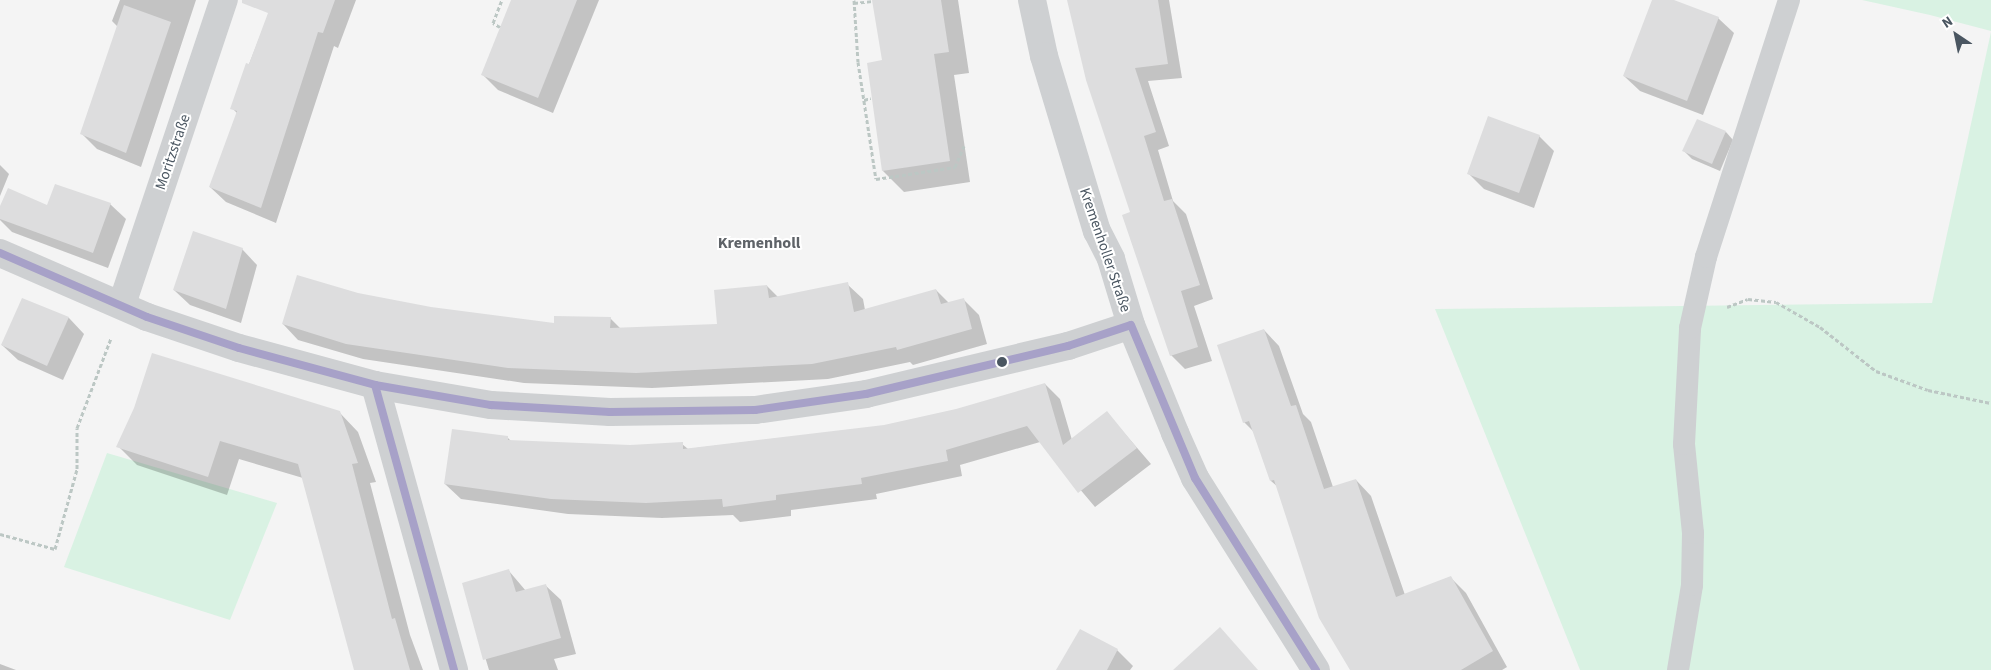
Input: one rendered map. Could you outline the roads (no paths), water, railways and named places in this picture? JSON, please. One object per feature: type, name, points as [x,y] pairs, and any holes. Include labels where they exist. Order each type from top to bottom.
[{"type":"street","name":"Moritzstraße","points":[[122,304],[224,0]]},
{"type":"street","name":"Kremenholler Straße","points":[[1032,0],[1044,56],[1097,231],[1111,259],[1131,325],[1195,478],[1314,669]]},
{"type":"street","points":[[0,253],[122,304],[147,317],[239,348],[374,385],[491,405],[610,412],[755,410],[866,394],[1068,346],[1131,325]]},
{"type":"street","points":[[374,385],[454,670]]},
{"type":"lane","points":[[1678,670],[1692,577],[1693,533],[1684,444],[1690,328],[1706,257],[1789,0]]},
{"type":"district","name":"Kremenholl","points":[[759,243]]}]
